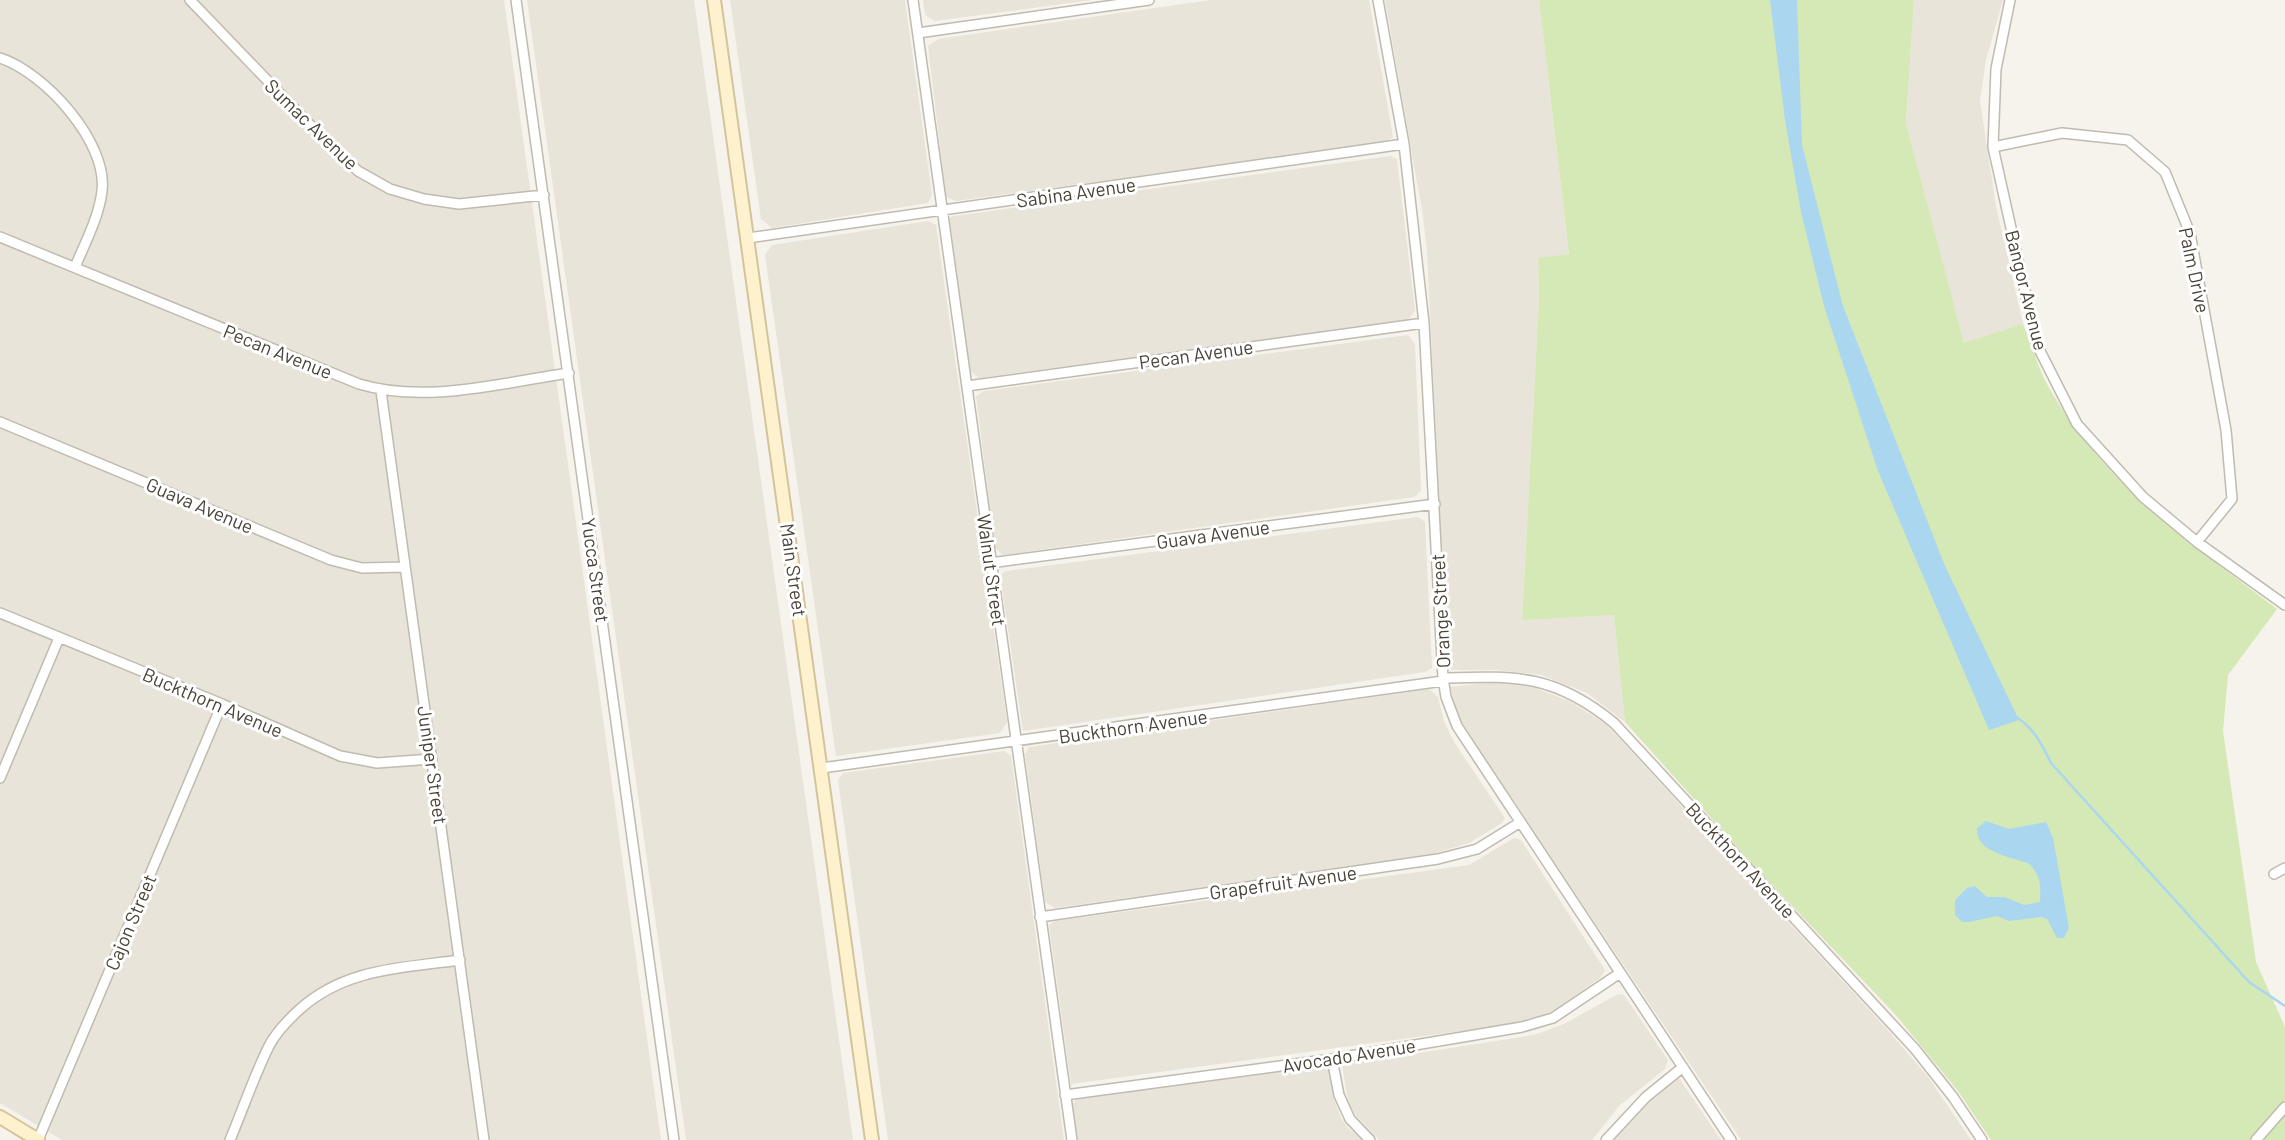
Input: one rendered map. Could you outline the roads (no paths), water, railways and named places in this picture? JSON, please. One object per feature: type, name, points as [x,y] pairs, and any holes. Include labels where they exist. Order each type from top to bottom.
[{"type":"main road","name":"Main Street","points":[[714,0],[872,1140]]},
{"type":"main road","points":[[0,1117],[38,1140]]},
{"type":"street","name":"Sumac Avenue","points":[[190,0],[358,171],[390,188],[424,199],[458,204],[544,195]]},
{"type":"street","name":"Yucca Street","points":[[516,0],[674,1140]]},
{"type":"street","name":"Walnut Street","points":[[913,0],[1072,1140]]},
{"type":"street","points":[[918,33],[1149,0]]},
{"type":"street","name":"Orange Street","points":[[1378,0],[1404,144],[1424,323],[1446,697],[1457,726],[1519,823],[1731,1140]]},
{"type":"street","name":"Bangor Avenue","points":[[2010,0],[1996,69],[1993,146],[2037,345],[2077,424],[2143,498],[2197,542],[2285,605]]},
{"type":"street","points":[[0,58],[17,63],[58,99],[85,130],[100,162],[103,188],[99,208],[75,267]]},
{"type":"street","name":"Palm Drive","points":[[1993,146],[2062,133],[2128,140],[2165,172],[2190,233],[2226,430],[2232,499],[2197,542]]},
{"type":"street","name":"Sabina Avenue","points":[[748,238],[1404,144]]},
{"type":"street","name":"Pecan Avenue","points":[[0,237],[381,391],[429,393],[569,373]]},
{"type":"street","name":"Pecan Avenue","points":[[967,386],[1424,323]]},
{"type":"street","name":"Juniper Street","points":[[381,391],[484,1140]]},
{"type":"street","name":"Guava Avenue","points":[[0,422],[331,560],[362,568],[404,567]]},
{"type":"street","name":"Guava Avenue","points":[[990,564],[1435,504]]},
{"type":"street","name":"Buckthorn Avenue","points":[[0,613],[222,704],[340,756],[377,763],[432,759]]},
{"type":"street","points":[[0,778],[59,638]]},
{"type":"street","name":"Buckthorn Avenue","points":[[822,768],[1443,680],[1505,676],[1532,680],[1567,691],[1614,723],[1915,1049],[1982,1140]]},
{"type":"street","name":"Cajon Street","points":[[38,1140],[222,704]]},
{"type":"street","name":"Grapefruit Avenue","points":[[1040,917],[1438,859],[1477,849],[1519,823]]},
{"type":"street","points":[[2274,874],[2285,868]]},
{"type":"street","points":[[230,1140],[270,1044],[288,1020],[316,995],[343,980],[389,970],[460,960]]},
{"type":"street","name":"Avocado Avenue","points":[[1065,1095],[1332,1059],[1522,1027],[1553,1018],[1619,973]]},
{"type":"street","points":[[1332,1059],[1339,1095],[1350,1119],[1370,1140]]},
{"type":"street","points":[[1606,1140],[1646,1097],[1683,1068]]},
{"type":"street","points":[[2256,1140],[2285,1107]]},
{"type":"water","points":[[1770,0],[1797,0],[1802,145],[1843,306],[1945,566],[2019,720],[1989,730],[1878,471],[1824,306],[1801,212],[1785,120]]},
{"type":"water","points":[[1986,821],[2009,829],[2046,822],[2053,838],[2069,928],[2064,938],[2057,938],[2047,919],[2041,917],[2009,921],[1997,916],[1962,922],[1955,915],[1955,900],[1967,888],[1975,886],[1987,897],[2004,897],[2024,905],[2040,902],[2039,881],[2032,867],[2028,863],[1995,852],[1982,843],[1977,828]]},
{"type":"waterway","points":[[2018,718],[2034,733],[2051,763],[2249,982],[2285,1006]]}]
